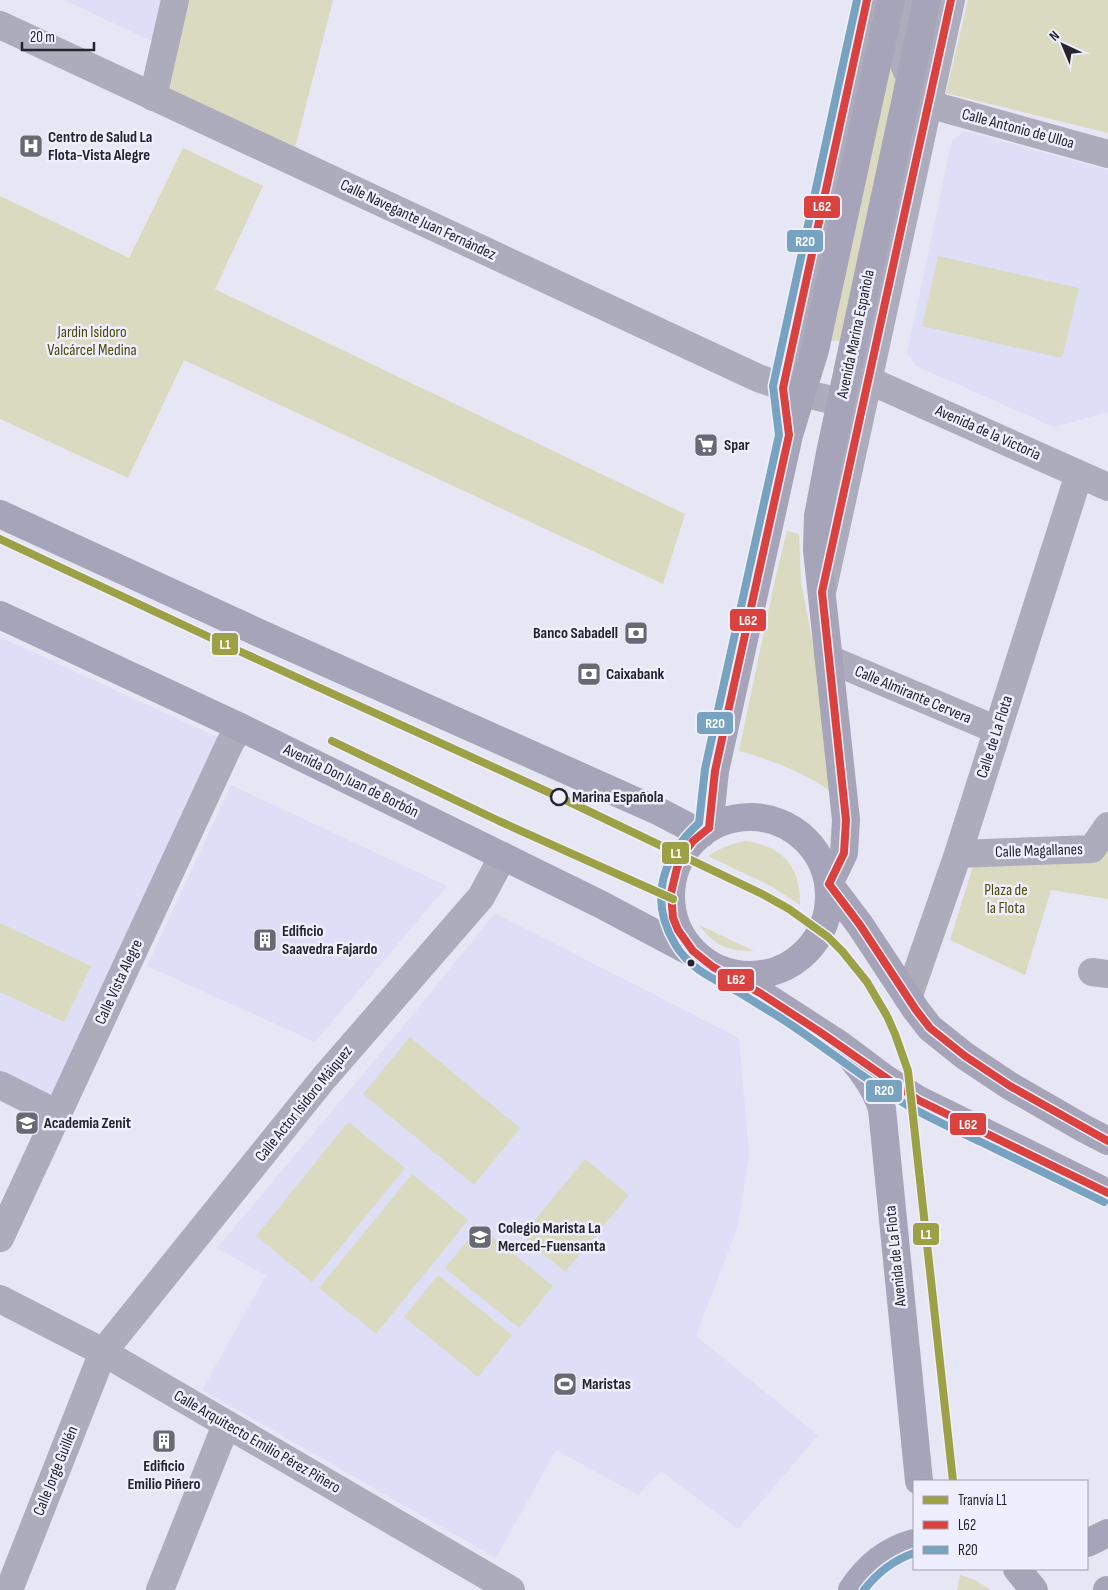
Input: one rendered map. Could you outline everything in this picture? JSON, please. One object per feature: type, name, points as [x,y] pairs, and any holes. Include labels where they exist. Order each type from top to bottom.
[{"type":"main road","points":[[705,831],[715,771],[789,435],[792,391],[815,350],[891,0]]},
{"type":"main road","name":"Avenida Marina Española","points":[[829,884],[844,853],[846,820],[817,550],[818,516],[927,0]]},
{"type":"main road","points":[[0,514],[268,637],[705,831]]},
{"type":"main road","name":"Avenida Don Juan de Borbón","points":[[0,615],[240,726],[640,924],[768,998],[839,1044],[883,1077],[917,1099],[1108,1193]]},
{"type":"main road","points":[[745,816],[760,817],[787,825],[810,843],[825,868],[829,884],[830,901],[827,918],[814,943],[795,962],[766,974],[749,976],[733,974],[708,963],[683,940],[674,920],[670,898],[675,869],[689,845],[705,831],[720,823],[745,816]]},
{"type":"main road","points":[[829,884],[930,1028],[973,1062],[1043,1106],[1108,1141]]},
{"type":"main road","name":"Avenida de La Flota","points":[[839,1044],[867,1077],[882,1109],[919,1480]]},
{"type":"main road","points":[[1088,1543],[1108,1533]]},
{"type":"main road","points":[[852,1590],[874,1564],[900,1548],[913,1543]]},
{"type":"main road","points":[[1018,1570],[1034,1590]]},
{"type":"street","points":[[153,97],[175,0]]},
{"type":"street","points":[[792,391],[867,0]]},
{"type":"street","points":[[905,0],[899,42],[900,52],[910,77],[928,104]]},
{"type":"street","name":"Avenida Marina Española","points":[[822,592],[951,0]]},
{"type":"street","name":"Calle Navegante Juan Fernández","points":[[0,26],[758,378],[792,391],[841,402]]},
{"type":"street","name":"Calle Antonio de Ulloa","points":[[928,104],[1108,154]]},
{"type":"street","name":"Avenida de la Victoria","points":[[868,380],[1108,487]]},
{"type":"street","name":"Calle de La Flota","points":[[908,998],[958,854],[1080,474]]},
{"type":"street","name":"Calle Almirante Cervera","points":[[829,659],[998,730]]},
{"type":"street","name":"Calle Vista Alegre","points":[[0,1238],[230,743],[240,726]]},
{"type":"street","name":"Calle Magallanes","points":[[958,854],[1092,849],[1108,826]]},
{"type":"street","name":"Calle Actor Isidoro Máiquez","points":[[103,1352],[323,1079],[481,897],[503,856]]},
{"type":"street","points":[[0,1085],[58,1114]]},
{"type":"street","name":"Calle Arquitecto Emilio Pérez Piñero","points":[[0,1299],[103,1352],[500,1587]]},
{"type":"street","name":"Calle Jorge Guillén","points":[[10,1590],[103,1352]]},
{"type":"street","points":[[160,1590],[226,1425]]},
{"type":"shaded area","points":[[64,0],[164,0],[154,42]]},
{"type":"shaded area","points":[[965,131],[1108,170],[1108,412],[1054,427],[916,366],[907,354],[952,140]]},
{"type":"shaded area","points":[[0,637],[230,743],[58,1114],[0,1085]]},
{"type":"shaded area","points":[[231,785],[447,886],[315,1042],[147,966]]},
{"type":"shaded area","name":"Colegio Marista La Merced-Fuensanta","points":[[495,913],[739,1038],[749,1154],[738,1226],[696,1336],[818,1435],[738,1529],[661,1471],[638,1495],[556,1450],[496,1558],[202,1390],[266,1276],[217,1248],[410,1018]]},
{"type":"green space","points":[[184,0],[333,0],[295,148],[167,90]]},
{"type":"green space","points":[[968,0],[1108,0],[1108,133],[946,93]]},
{"type":"green space","points":[[888,62],[900,75],[841,341],[829,340]]},
{"type":"green space","name":"Jardin Isidoro Valcárcel Medina","points":[[183,148],[263,186],[215,289],[685,514],[663,584],[184,360],[128,478],[0,419],[0,196],[129,258]]},
{"type":"green space","points":[[938,256],[1079,288],[1062,358],[922,326]]},
{"type":"green space","points":[[787,531],[799,534],[801,582],[815,655],[830,791],[787,767],[739,751]]},
{"type":"green space","points":[[745,841],[770,848],[787,861],[793,869],[797,880],[800,905],[771,886],[708,856],[725,847]]},
{"type":"green space","name":"Plaza de la Flota","points":[[1108,846],[1108,899],[1051,890],[1025,975],[950,940],[974,863]]},
{"type":"green space","points":[[0,923],[91,966],[64,1022],[0,992]]},
{"type":"green space","points":[[699,925],[754,951],[737,950],[723,946],[711,938]]},
{"type":"green space","points":[[410,1037],[520,1128],[474,1185],[363,1094]]},
{"type":"green space","points":[[348,1122],[405,1168],[312,1282],[256,1236]]},
{"type":"green space","points":[[585,1159],[629,1195],[565,1272],[522,1236]]},
{"type":"green space","points":[[412,1174],[468,1220],[376,1334],[319,1288]]},
{"type":"green space","points":[[479,1226],[553,1286],[519,1328],[445,1268]]},
{"type":"green space","points":[[438,1275],[512,1335],[478,1377],[404,1317]]},
{"type":"green space","points":[[960,1575],[975,1580],[990,1590],[957,1590]]},
{"type":"tram line","name":"L1","points":[[0,539],[239,651],[559,797],[764,895],[789,909],[828,937],[867,982],[887,1016],[908,1071],[953,1480]]},
{"type":"tram line","name":"L1","points":[[332,741],[499,821],[673,899]]},
{"type":"transit line","name":"R20","points":[[857,0],[773,386],[779,435],[705,769],[699,823],[676,849],[668,864],[663,879],[662,911],[675,944],[696,968],[793,1026],[907,1105],[934,1120],[1104,1202]]},
{"type":"transit line","name":"L62","points":[[709,828],[715,771],[789,435],[783,388],[867,0]]},
{"type":"transit line","name":"L62","points":[[829,884],[844,853],[846,820],[822,592],[951,0]]},
{"type":"transit line","name":"L62","points":[[709,828],[693,841],[682,856],[671,893],[673,918],[678,930],[693,951],[713,967],[760,993],[820,1032],[918,1100],[1108,1193]]},
{"type":"transit line","name":"L62","points":[[829,884],[860,925],[930,1028],[965,1056],[1010,1086],[1108,1141]]},
{"type":"transit line","name":"R20","points":[[864,1590],[886,1568],[913,1553]]},
{"type":"place","name":"Centro de Salud La Flota-Vista Alegre","points":[[31,146]]},
{"type":"place","name":"Spar","points":[[706,445]]},
{"type":"place","name":"Banco Sabadell","points":[[636,633]]},
{"type":"place","name":"Caixabank","points":[[589,674]]},
{"type":"place","name":"Marina Española","points":[[559,797]]},
{"type":"place","name":"Edificio Saavedra Fajardo","points":[[265,940]]},
{"type":"place","name":"Academia Zenit","points":[[27,1123]]},
{"type":"place","name":"Colegio Marista La Merced-Fuensanta","points":[[480,1237]]},
{"type":"place","name":"Maristas","points":[[565,1384]]},
{"type":"place","name":"Edificio Emilio Piñero","points":[[164,1441]]}]
